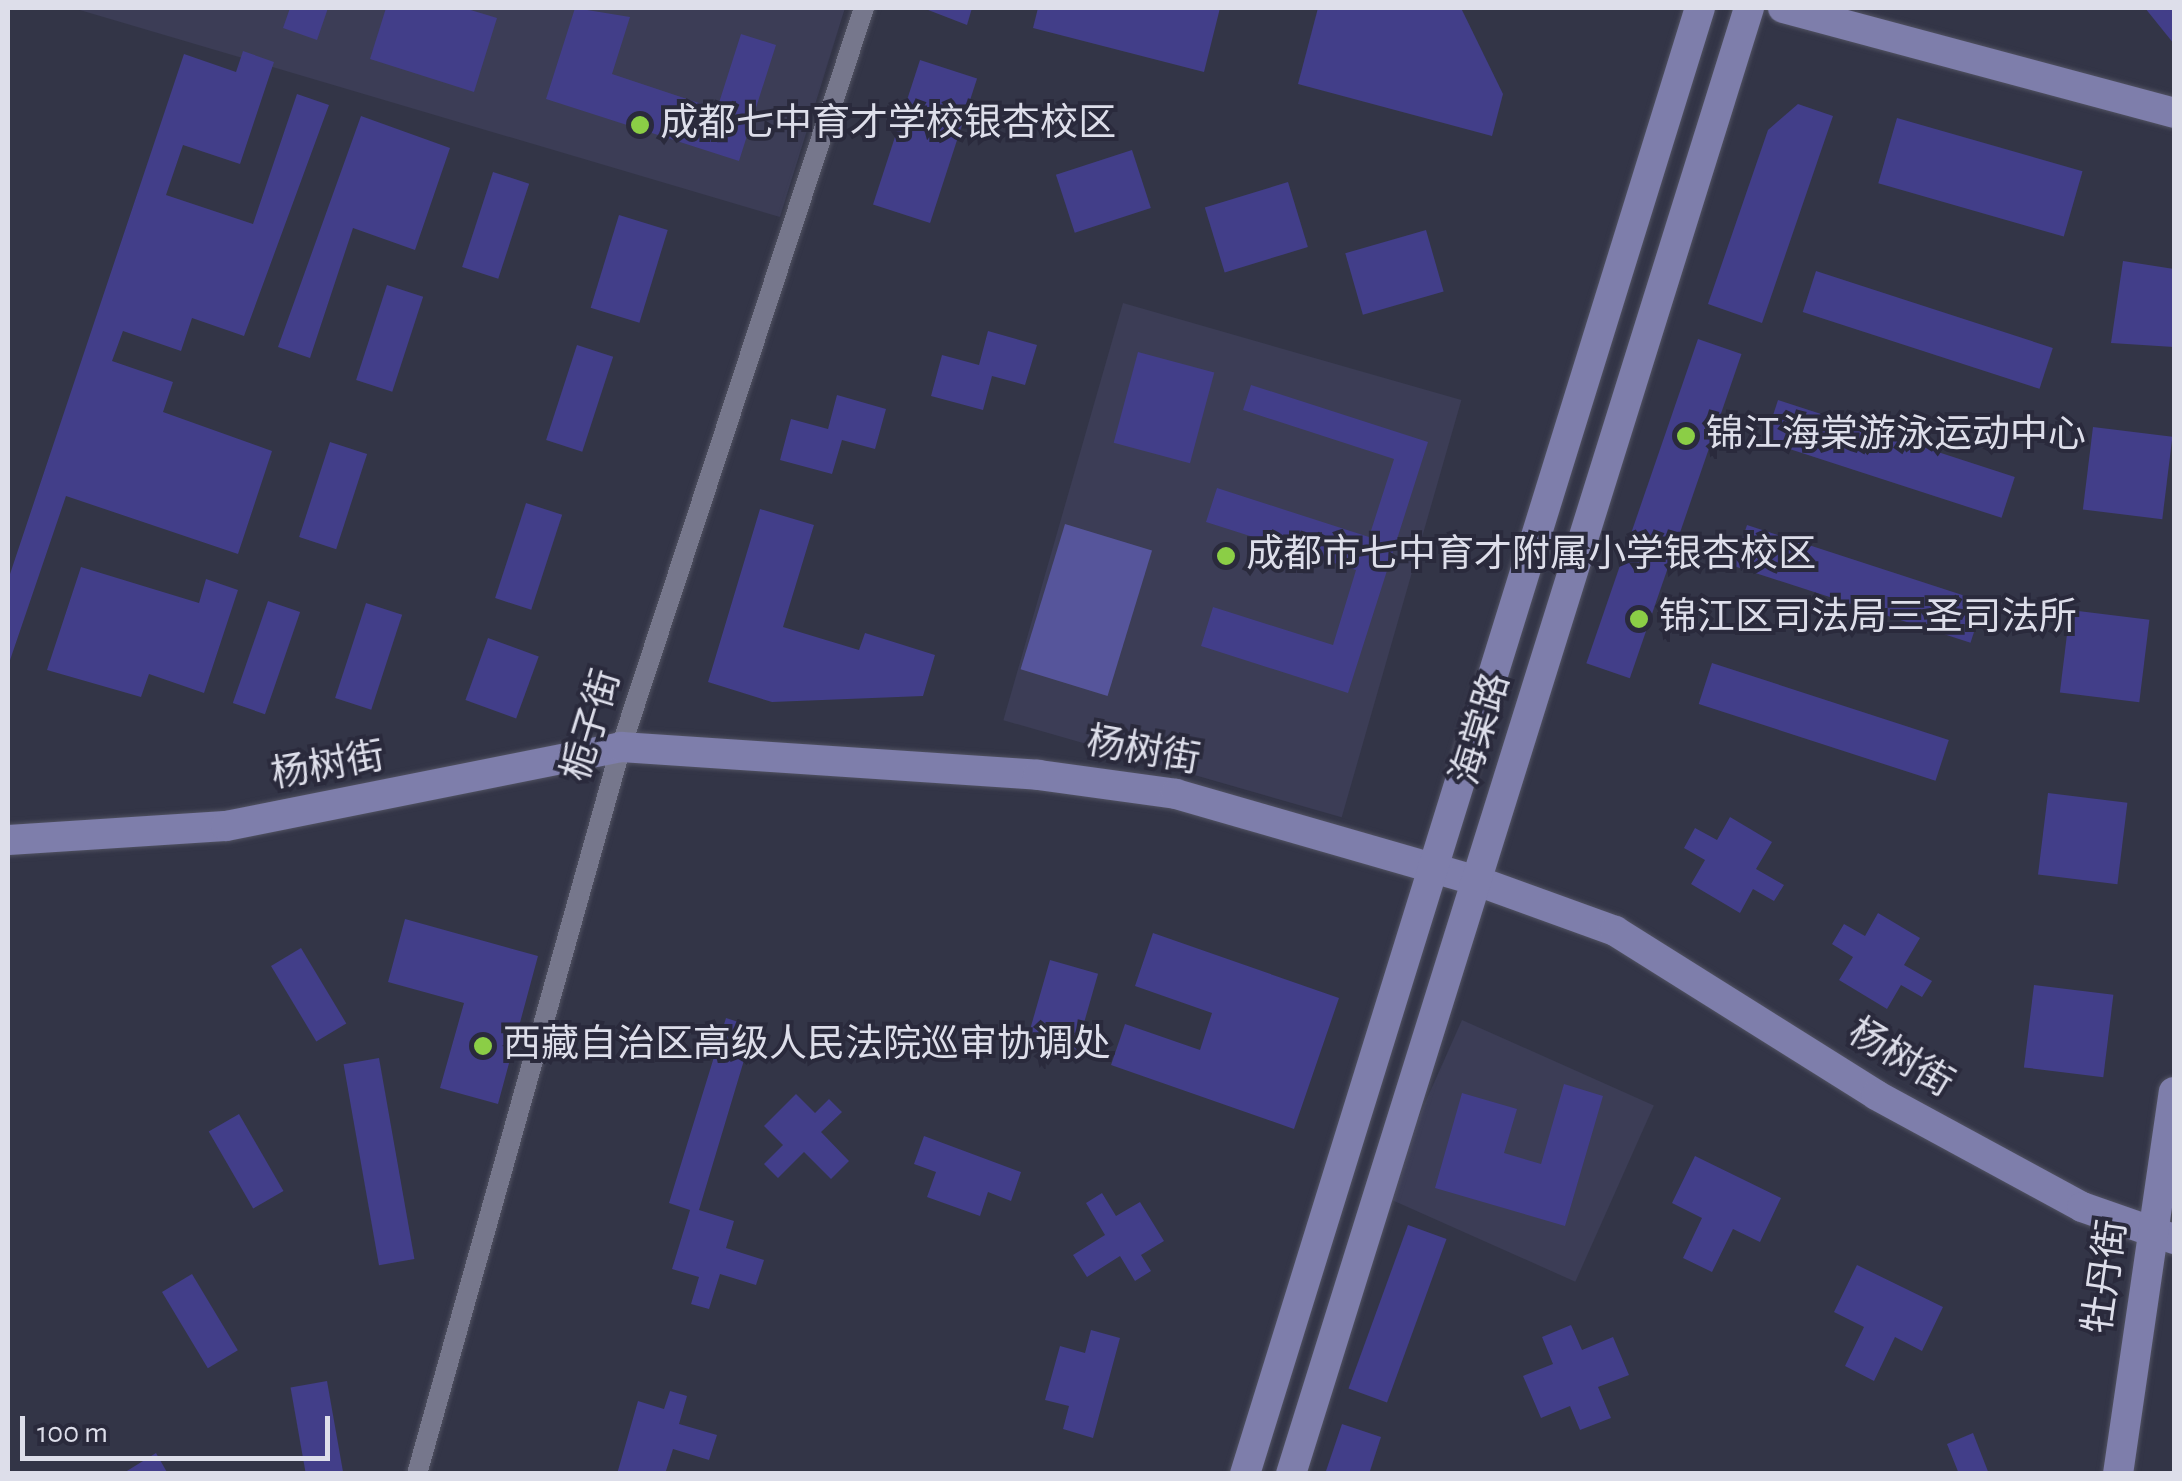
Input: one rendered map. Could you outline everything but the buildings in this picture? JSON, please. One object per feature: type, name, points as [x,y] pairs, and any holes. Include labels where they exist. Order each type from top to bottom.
[{"type":"main road","name":"海棠路","points":[[1245,1474],[1700,8]]},
{"type":"main road","name":"海棠路","points":[[1291,1474],[1749,8]]},
{"type":"main road","points":[[1783,8],[2174,113]]},
{"type":"main road","name":"杨树街","points":[[8,840],[226,826],[621,747],[1038,775],[1176,794],[1477,880],[1615,932],[1876,1095],[2082,1207],[2164,1235]]},
{"type":"main road","name":"牡丹街","points":[[2118,1474],[2164,1235],[2174,1092]]},
{"type":"street","name":"栀子街","points":[[417,1474],[621,747],[864,8]]},
{"type":"shaded area","name":"成都七中育才学校银杏校区","points":[[73,8],[845,8],[780,217]]},
{"type":"shaded area","name":"成都市七中育才附属小学银杏校区","points":[[1123,303],[1461,400],[1342,817],[1003,720]]},
{"type":"shaded area","points":[[1065,524],[1152,551],[1108,696],[1021,669]]},
{"type":"shaded area","points":[[1462,1020],[1654,1105],[1575,1282],[1383,1196]]},
{"type":"place","name":"成都七中育才学校银杏校区","points":[[640,125]]},
{"type":"place","name":"锦江海棠游泳运动中心","points":[[1686,436]]},
{"type":"place","name":"成都市七中育才附属小学银杏校区","points":[[1226,556]]},
{"type":"place","name":"锦江区司法局三圣司法所","points":[[1639,619]]},
{"type":"place","name":"西藏自治区高级人民法院巡审协调处","points":[[483,1046]]}]
